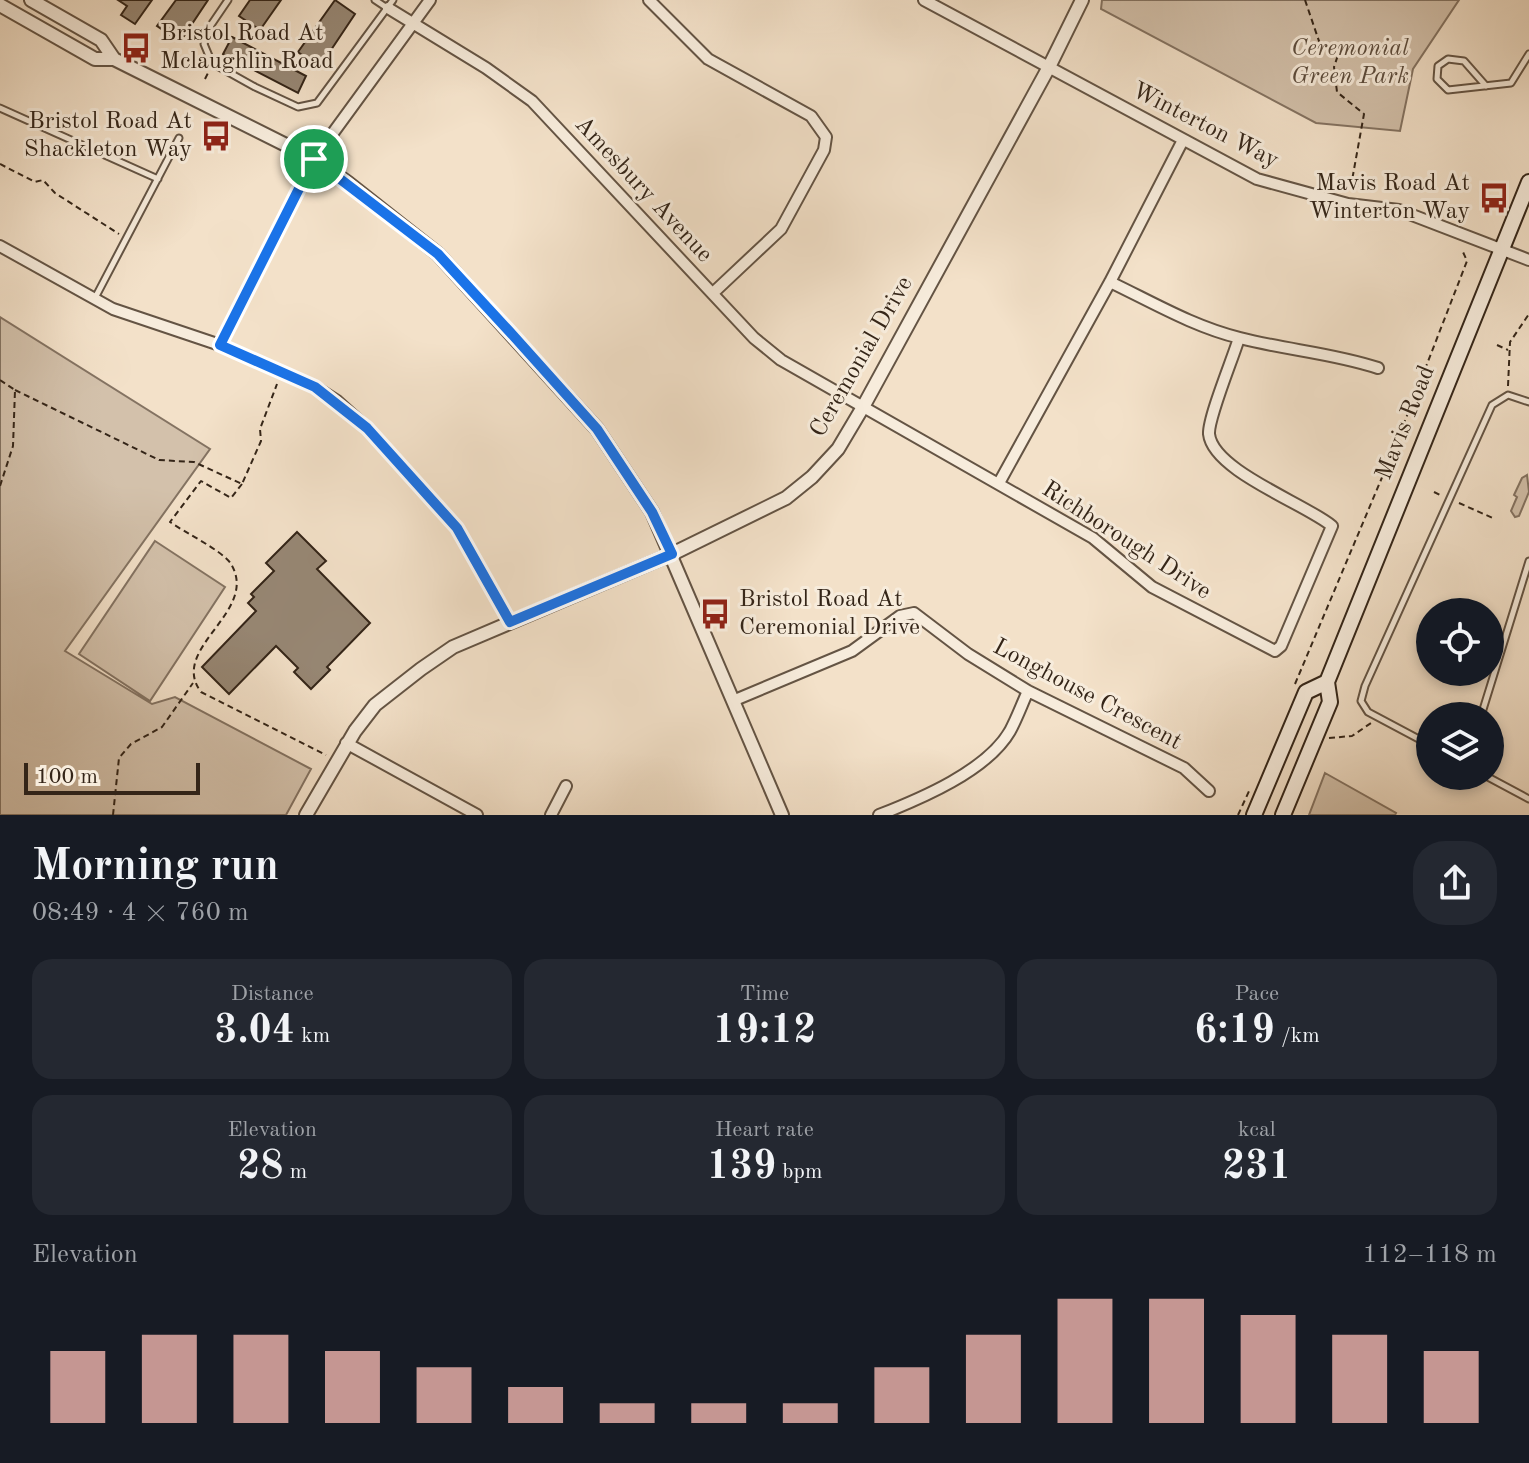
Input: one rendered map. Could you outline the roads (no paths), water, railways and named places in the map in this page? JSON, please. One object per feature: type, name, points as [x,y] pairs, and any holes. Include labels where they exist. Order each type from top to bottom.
[{"type":"main road","name":"Mavis Road","points":[[1283,815],[1330,702],[1327,682],[1529,182]]},
{"type":"main road","name":"Mavis Road","points":[[1254,815],[1306,692],[1327,682]]},
{"type":"street","points":[[31,0],[101,40],[114,59]]},
{"type":"street","points":[[220,345],[314,159],[430,0]]},
{"type":"street","points":[[649,0],[708,59],[811,116],[826,137],[824,150],[781,229],[713,293]]},
{"type":"street","name":"Winterton Way","points":[[924,0],[1257,179],[1348,204],[1399,210],[1529,260]]},
{"type":"street","name":"Ceremonial Drive","points":[[306,815],[346,743],[375,705],[421,669],[453,647],[672,554],[763,511],[795,491],[838,449],[1049,67],[1082,0]]},
{"type":"street","points":[[0,2],[95,59],[114,59],[314,159],[438,254],[597,429],[652,512],[782,815]]},
{"type":"street","name":"Amesbury Avenue","points":[[390,4],[412,25],[486,68],[532,101],[754,338],[781,360],[863,407]]},
{"type":"street","points":[[999,483],[1110,282],[1183,140]]},
{"type":"street","points":[[0,246],[95,299],[220,345],[282,372],[337,401],[424,489],[457,528],[510,622]]},
{"type":"street","points":[[1110,282],[1191,321],[1239,338],[1350,359],[1378,368]]},
{"type":"street","name":"Richborough Drive","points":[[863,407],[1105,547],[1152,587],[1275,651],[1281,646],[1332,526],[1257,484],[1213,445],[1210,428],[1239,338]]},
{"type":"street","name":"Longhouse Crescent","points":[[735,700],[852,651],[905,613],[924,619],[968,654],[1028,691],[1184,768],[1209,791]]},
{"type":"street","points":[[879,815],[935,791],[994,750],[1009,733],[1028,691]]},
{"type":"street","points":[[346,743],[477,815]]},
{"type":"street","points":[[551,815],[566,786]]},
{"type":"lane","points":[[228,0],[211,25],[204,44],[212,63],[298,107],[317,103],[390,4],[375,0]]},
{"type":"lane","points":[[1486,86],[1464,61],[1454,58],[1438,66],[1437,79],[1448,90],[1486,86],[1511,83],[1529,54]]},
{"type":"lane","points":[[0,108],[158,179]]},
{"type":"lane","points":[[95,299],[179,138]]},
{"type":"lane","points":[[1416,738],[1379,718],[1361,701],[1365,686],[1492,405],[1508,395],[1529,402]]},
{"type":"lane","points":[[1485,702],[1529,561]]},
{"type":"lane","points":[[1504,786],[1529,799]]},
{"type":"place","name":"Bristol Road At Mclaughlin Road","points":[[136,48]]},
{"type":"place","name":"Bristol Road At Shackleton Way","points":[[216,136]]},
{"type":"place","name":"Mavis Road At Winterton Way","points":[[1494,198]]},
{"type":"place","name":"Bristol Road At Ceremonial Drive","points":[[715,614]]},
{"type":"park label","name":"Ceremonial Green Park","points":[[1350,63]]}]
